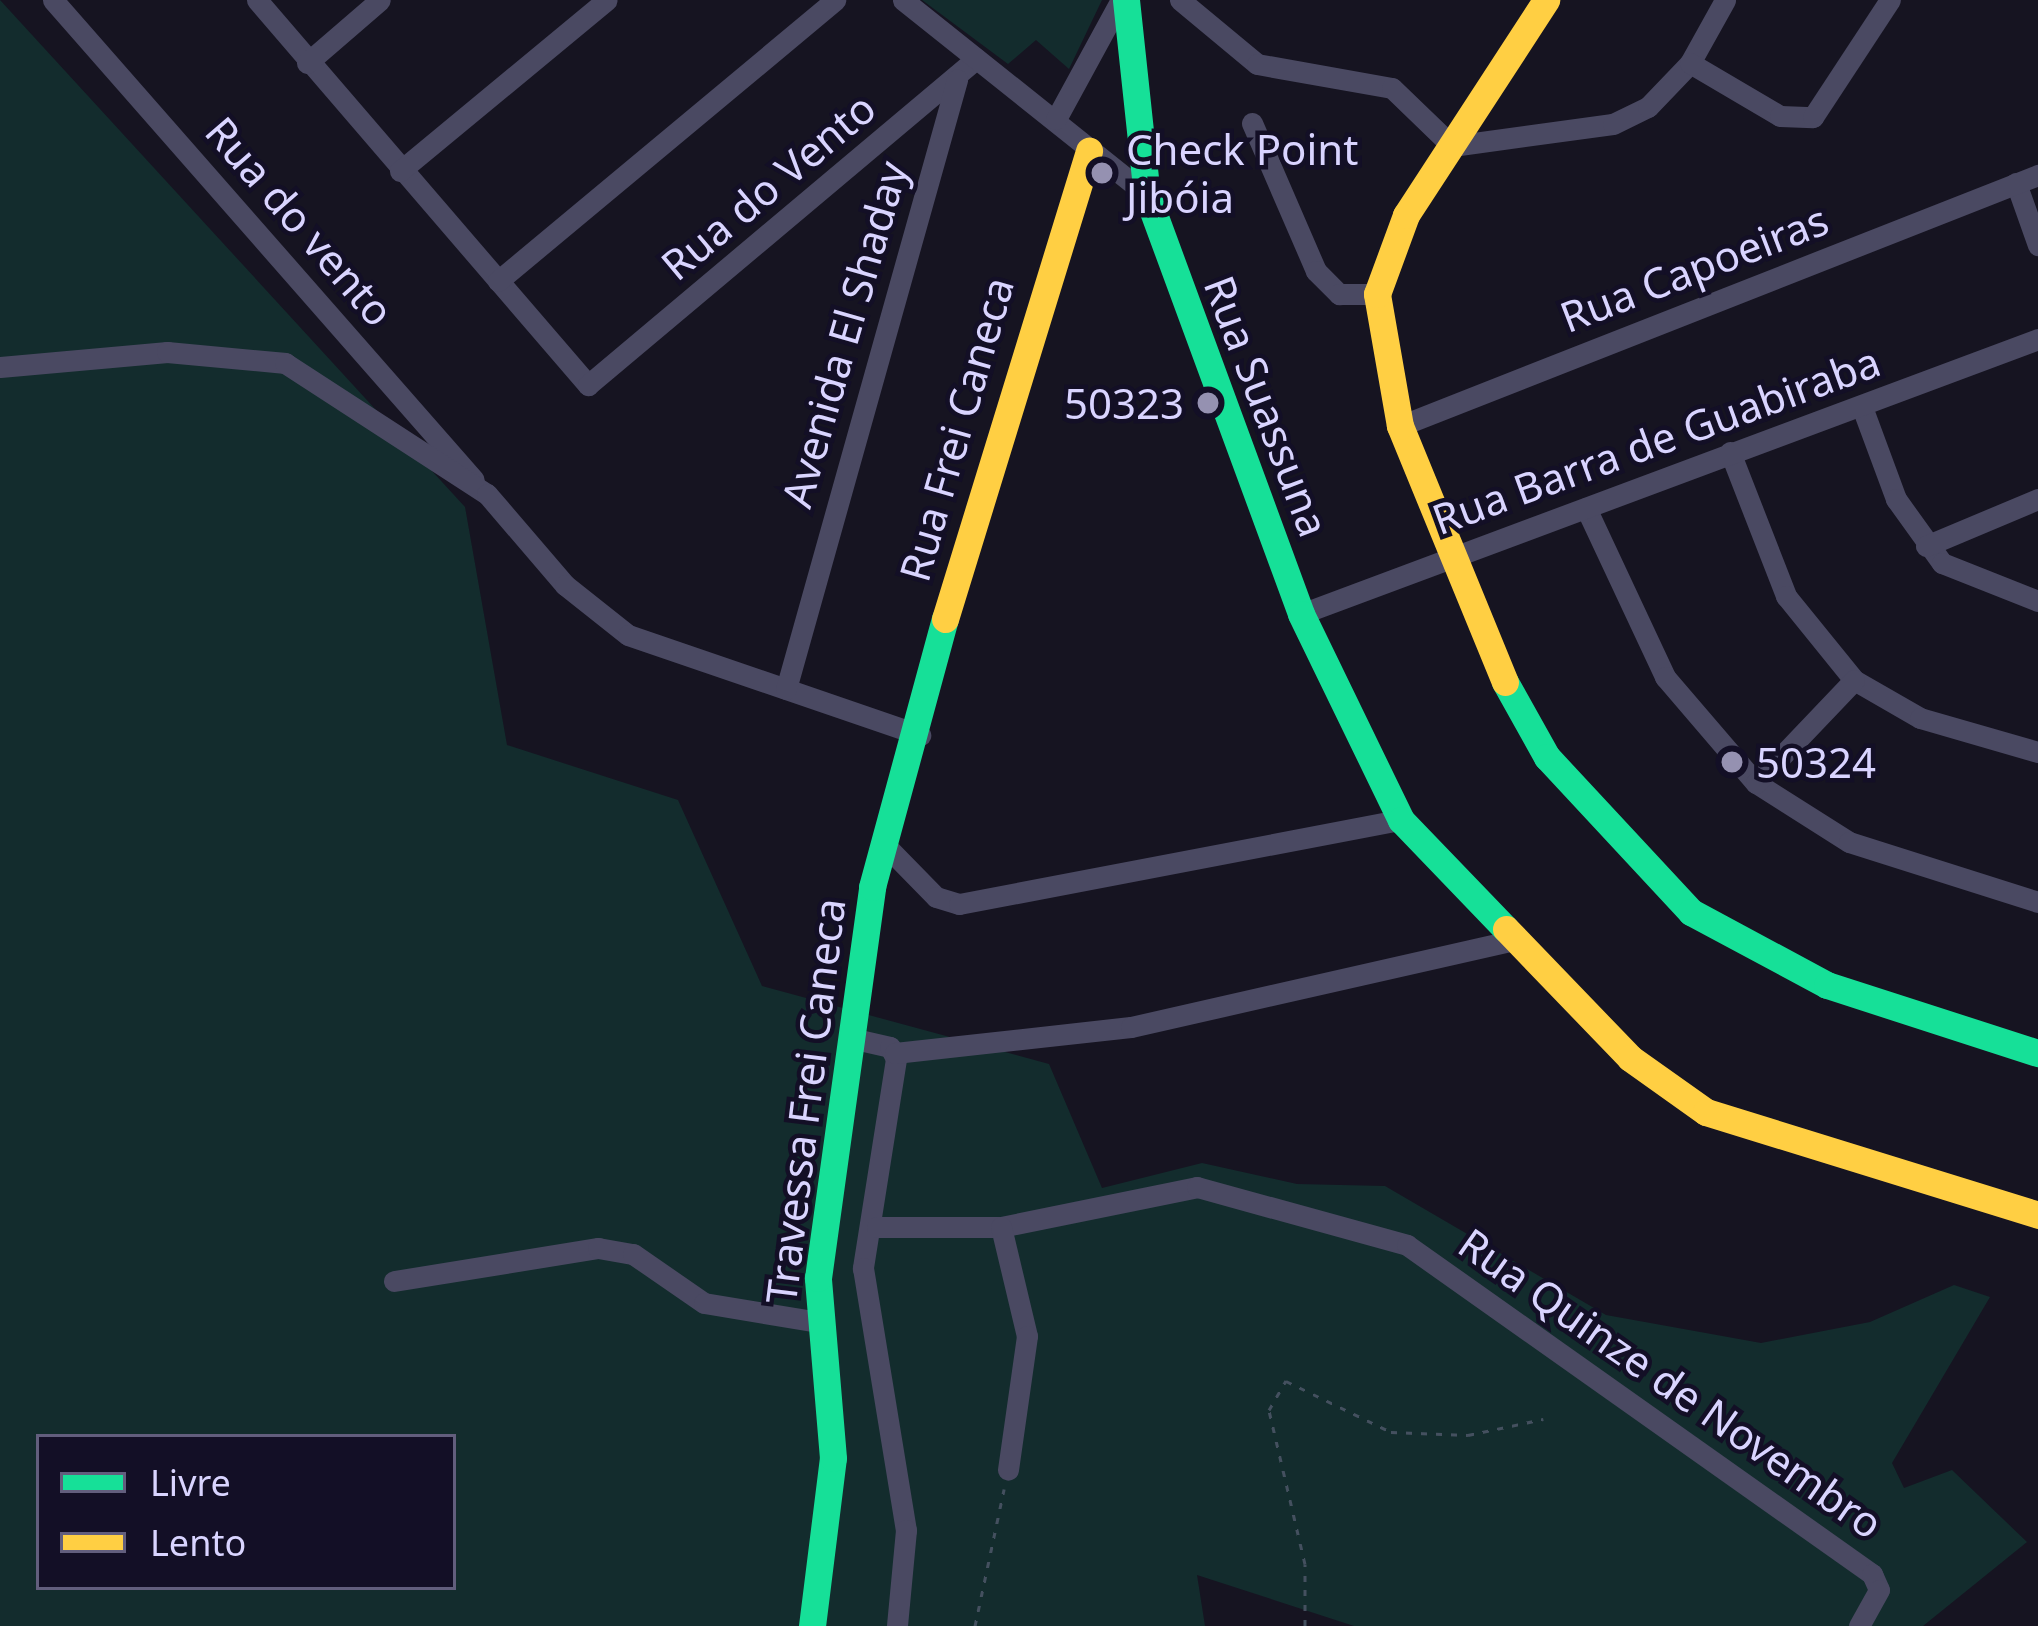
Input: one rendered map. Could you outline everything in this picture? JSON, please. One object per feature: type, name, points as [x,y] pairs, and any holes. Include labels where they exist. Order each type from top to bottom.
[{"type":"street","name":"Rua do vento","points":[[53,0],[487,494]]},
{"type":"street","points":[[257,0],[498,281],[835,0]]},
{"type":"street","points":[[307,63],[380,0]]},
{"type":"street","points":[[400,171],[607,0]]},
{"type":"street","points":[[903,0],[1148,195]]},
{"type":"street","points":[[1056,119],[1124,0]]},
{"type":"street","name":"Rua Suassuna","points":[[1124,0],[1148,195],[1301,614],[1401,820],[1630,1058],[1706,1112],[2038,1215]]},
{"type":"street","points":[[1180,0],[1257,64],[1392,88],[1452,146]]},
{"type":"street","points":[[1546,0],[1406,215],[1377,294],[1400,426],[1451,557],[1532,736],[1667,893],[1827,985],[2038,1053]]},
{"type":"street","points":[[1452,146],[1612,124],[1690,64],[1725,0]]},
{"type":"street","points":[[1690,64],[1780,116],[1813,117],[1890,0]]},
{"type":"street","name":"Rua do Vento","points":[[498,281],[576,381],[608,371],[957,80],[976,59]]},
{"type":"street","name":"Avenida El Shaday","points":[[786,689],[957,80]]},
{"type":"street","points":[[1252,122],[1316,271],[1339,294],[1377,294]]},
{"type":"street","name":"Rua Frei Caneca","points":[[920,735],[1009,383],[1089,152]]},
{"type":"street","name":"Rua Capoeiras","points":[[1400,426],[2038,175]]},
{"type":"street","points":[[2016,183],[2038,245]]},
{"type":"street","name":"Rua Barra de Guabiraba","points":[[1301,614],[2038,339]]},
{"type":"street","points":[[0,367],[167,352],[285,362],[487,494],[598,616],[920,735]]},
{"type":"street","points":[[1862,406],[1926,546],[1972,580],[2038,601]]},
{"type":"street","points":[[1730,452],[1786,596],[1854,680],[1920,718],[2038,752]]},
{"type":"street","points":[[1926,546],[2038,500]]},
{"type":"street","points":[[1586,508],[1665,677],[1756,783],[1849,842],[2038,902]]},
{"type":"street","points":[[1756,783],[1854,680]]},
{"type":"street","name":"Travessa Frei Caneca","points":[[812,1626],[833,1458],[819,1322],[855,1039],[886,846],[920,735]]},
{"type":"street","points":[[886,846],[936,898],[959,904],[1401,820]]},
{"type":"street","points":[[855,1039],[895,1052],[1131,1027],[1513,940]]},
{"type":"street","points":[[895,1052],[877,1227],[863,1268],[904,1508],[897,1626]]},
{"type":"street","name":"Rua Quinze de Novembro","points":[[877,1227],[1001,1227],[1213,1188],[1407,1245],[1872,1574],[1879,1590],[1859,1626]]},
{"type":"street","points":[[1001,1227],[1028,1336],[1008,1469]]},
{"type":"street","points":[[394,1281],[598,1248],[633,1254],[704,1303],[819,1322]]},
{"type":"path","points":[[1305,1626],[1305,1564],[1269,1410],[1286,1382],[1391,1432],[1468,1435],[1543,1419]]},
{"type":"path","points":[[975,1626],[1008,1469]]},
{"type":"green space","points":[[0,0],[465,507],[507,745],[678,800],[762,986],[1049,1064],[1102,1188],[1202,1163],[1297,1184],[1385,1186],[1606,1315],[1761,1343],[1870,1322],[1954,1285],[1990,1297],[1892,1463],[1904,1488],[1952,1470],[2027,1542],[1923,1626],[1354,1626],[1197,1575],[1205,1626],[0,1626]]},
{"type":"green space","points":[[922,0],[1102,0],[1069,69],[1036,40],[1008,64]]},
{"type":"traffic: fast","points":[[1126,0],[1147,195],[1301,614],[1401,820],[1506,929]]},
{"type":"traffic: fast","points":[[812,1626],[833,1458],[818,1278],[872,887],[945,619]]},
{"type":"traffic: fast","points":[[1505,682],[1547,757],[1691,912],[1827,985],[2038,1053]]},
{"type":"traffic: slow","points":[[1505,682],[1400,426],[1377,294],[1406,215],[1546,0]]},
{"type":"traffic: slow","points":[[945,619],[1089,151]]},
{"type":"traffic: slow","points":[[1506,929],[1630,1058],[1706,1112],[2038,1215]]},
{"type":"place","name":"Check Point Jibóia","points":[[1102,173]]},
{"type":"place","name":"50323","points":[[1208,403]]},
{"type":"place","name":"50324","points":[[1732,762]]}]
